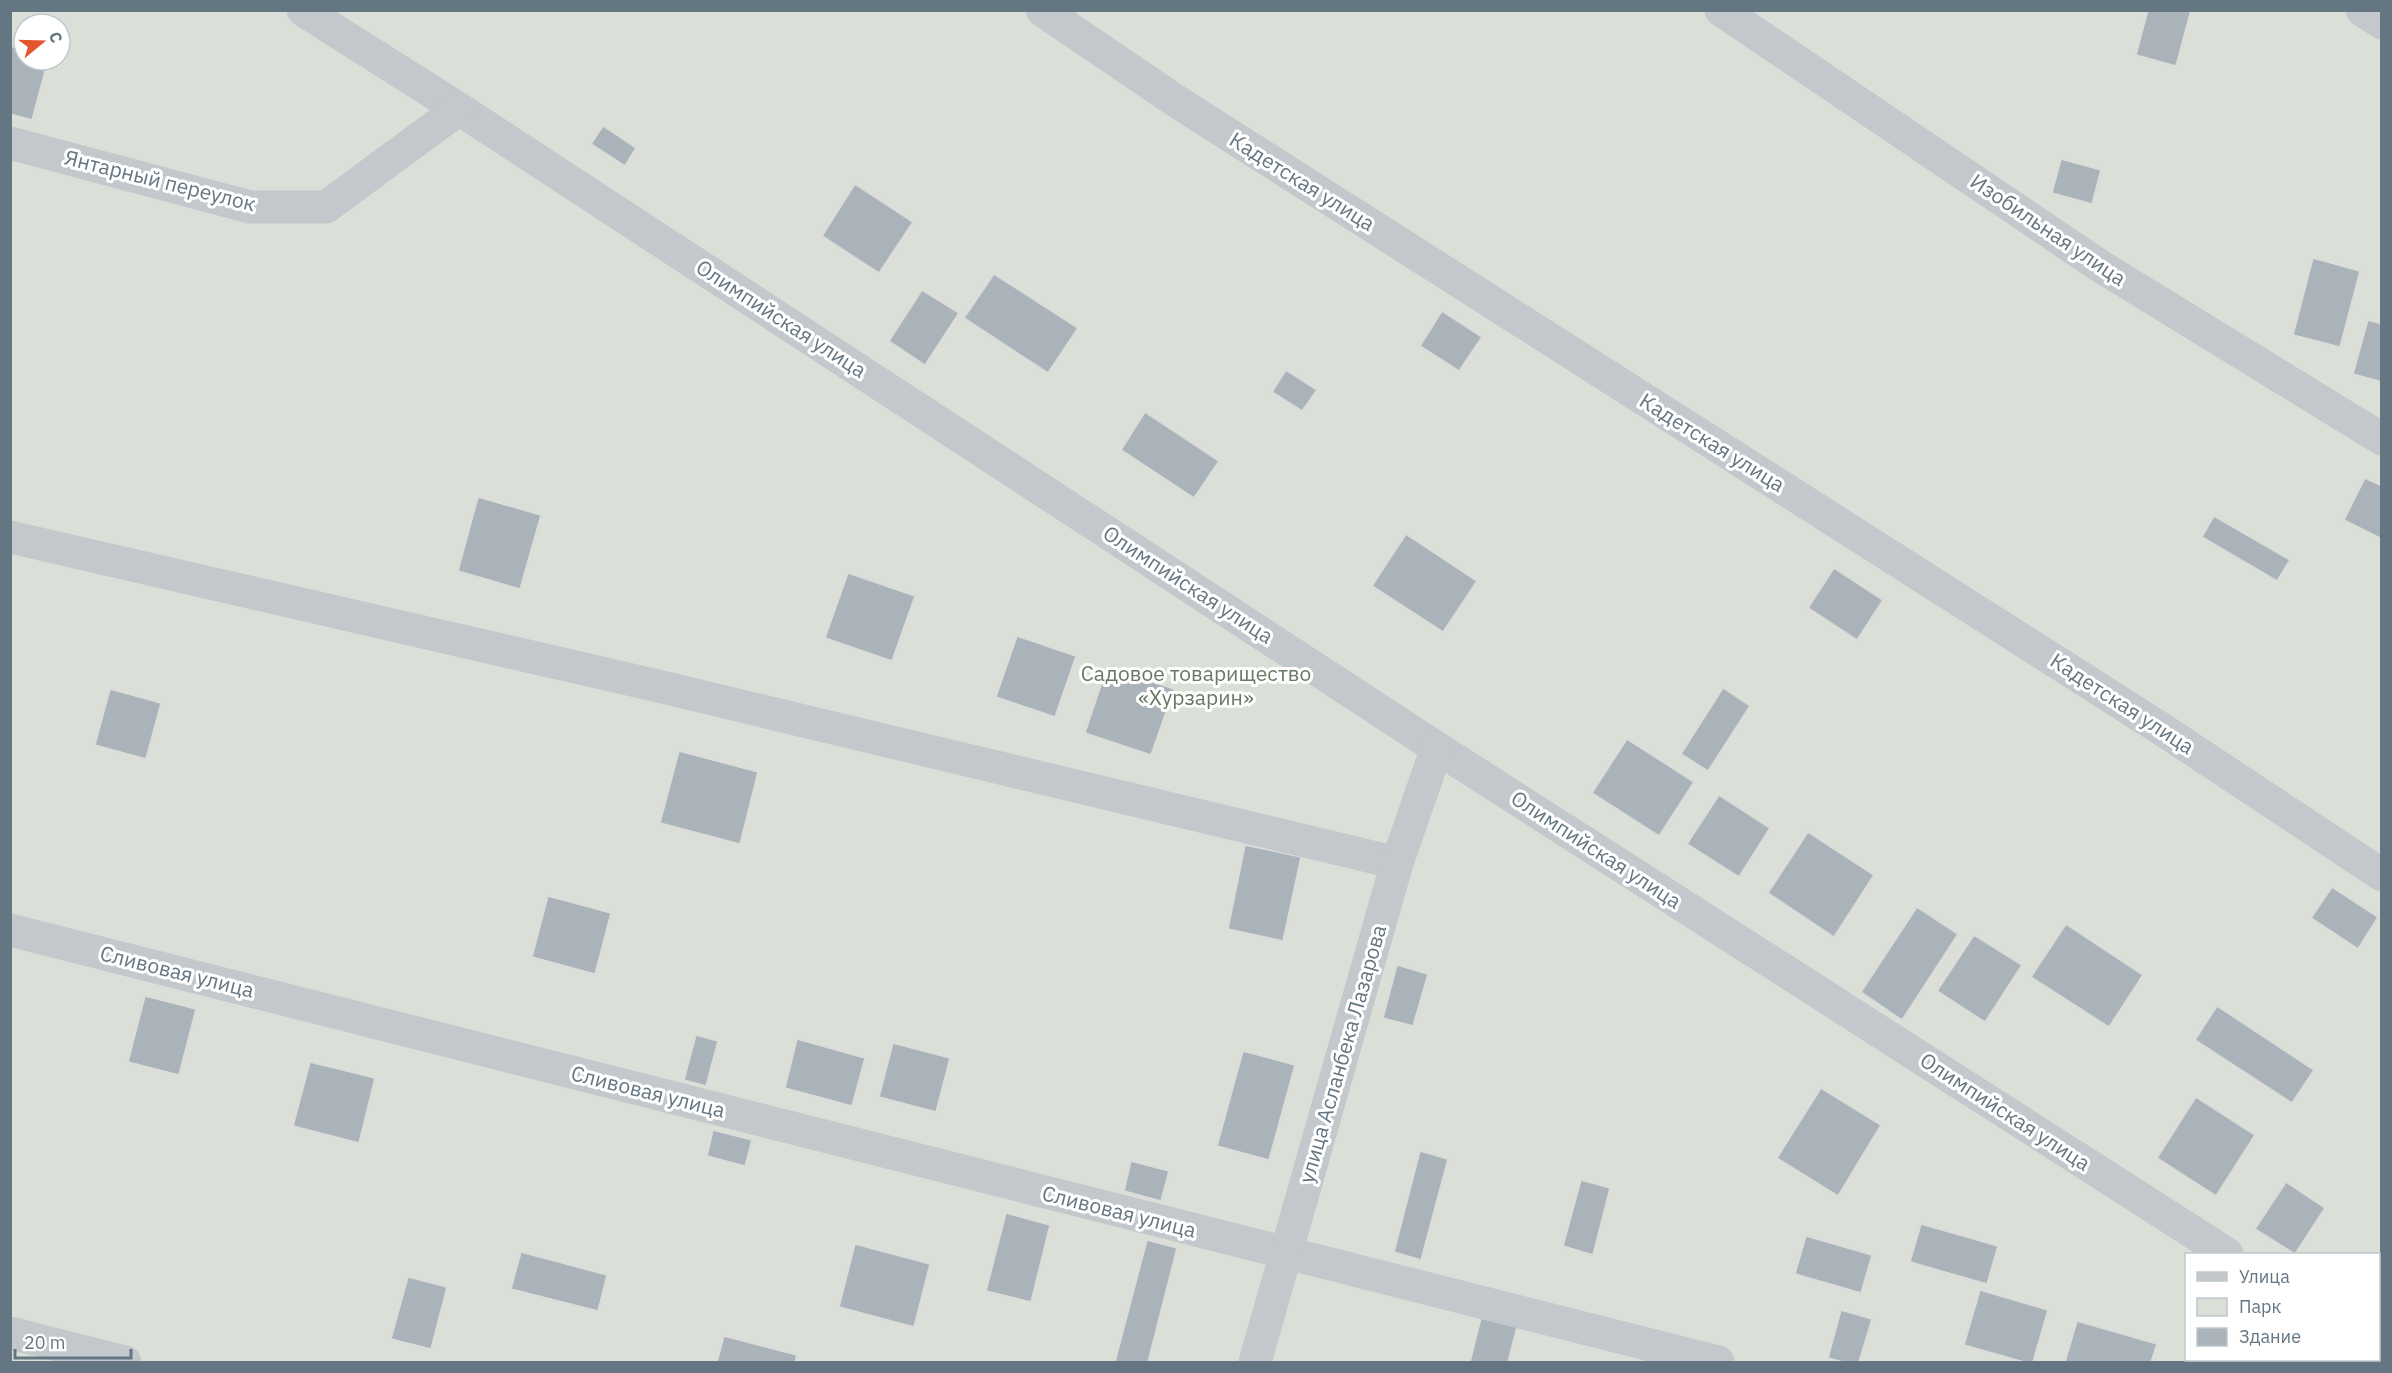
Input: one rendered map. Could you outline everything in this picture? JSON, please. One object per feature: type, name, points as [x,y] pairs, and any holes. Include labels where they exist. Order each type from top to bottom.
[{"type":"street","name":"Олимпийская улица","points":[[303,10],[459,109],[1437,748],[2225,1253]]},
{"type":"street","name":"Кадетская улица","points":[[1042,10],[1176,101],[2160,728],[2382,875]]},
{"type":"street","name":"Изобильная улица","points":[[1721,10],[2100,266],[2382,439]]},
{"type":"street","points":[[2362,10],[2382,23]]},
{"type":"street","name":"Янтарный переулок","points":[[10,143],[250,207],[326,207],[459,109]]},
{"type":"street","points":[[10,537],[681,691],[1397,863]]},
{"type":"street","name":"улица Асланбека Лазарова","points":[[1255,1362],[1397,863],[1437,748]]},
{"type":"street","name":"Сливовая улица","points":[[10,930],[1286,1254]]},
{"type":"street","points":[[1286,1254],[1718,1362]]},
{"type":"street","points":[[10,1333],[125,1362]]},
{"type":"green space","name":"Садовое товарищество «Хурзарин»","points":[[11,11],[2381,11],[2381,1362],[11,1362]]},
{"type":"building","points":[[2148,10],[2191,10],[2176,66],[2136,55]]},
{"type":"building","points":[[10,46],[12,47],[12,72],[45,72],[32,120],[10,114]]},
{"type":"building","points":[[603,126],[636,148],[625,166],[591,144]]},
{"type":"building","points":[[2061,159],[2101,170],[2092,204],[2052,193]]},
{"type":"building","points":[[855,184],[913,222],[879,273],[822,236]]},
{"type":"building","points":[[2313,258],[2360,271],[2340,347],[2293,335]]},
{"type":"building","points":[[994,274],[1078,328],[1048,373],[964,318]]},
{"type":"building","points":[[922,290],[959,313],[925,365],[889,341]]},
{"type":"building","points":[[1442,311],[1482,337],[1459,371],[1420,346]]},
{"type":"building","points":[[2368,320],[2382,324],[2382,382],[2353,374]]},
{"type":"building","points":[[1286,370],[1317,390],[1302,411],[1272,392]]},
{"type":"building","points":[[1145,412],[1219,461],[1194,498],[1121,450]]},
{"type":"building","points":[[2365,478],[2382,486],[2382,539],[2344,520]]},
{"type":"building","points":[[478,497],[541,515],[520,589],[458,571]]},
{"type":"building","points":[[2214,516],[2290,560],[2277,581],[2202,537]]},
{"type":"building","points":[[1406,534],[1477,581],[1443,632],[1372,586]]},
{"type":"building","points":[[1834,568],[1883,600],[1857,640],[1808,608]]},
{"type":"building","points":[[848,573],[915,596],[892,661],[825,638]]},
{"type":"building","points":[[1017,636],[1076,656],[1055,717],[996,697]]},
{"type":"building","points":[[1107,667],[1174,689],[1151,755],[1085,733]]},
{"type":"building","points":[[1723,688],[1750,706],[1708,771],[1681,754]]},
{"type":"building","points":[[110,689],[161,703],[146,759],[95,745]]},
{"type":"building","points":[[1627,739],[1694,782],[1659,836],[1592,793]]},
{"type":"building","points":[[679,751],[758,772],[740,844],[660,823]]},
{"type":"building","points":[[1719,795],[1770,828],[1739,877],[1687,844]]},
{"type":"building","points":[[1808,832],[1874,875],[1834,937],[1768,893]]},
{"type":"building","points":[[1245,845],[1301,857],[1283,941],[1228,929]]},
{"type":"building","points":[[2332,887],[2378,917],[2358,949],[2311,918]]},
{"type":"building","points":[[548,896],[611,913],[595,974],[532,957]]},
{"type":"building","points":[[1917,907],[1958,934],[1902,1020],[1861,992]]},
{"type":"building","points":[[2066,924],[2143,975],[2109,1027],[2031,977]]},
{"type":"building","points":[[1974,935],[2022,965],[1985,1022],[1937,991]]},
{"type":"building","points":[[1397,965],[1428,974],[1413,1026],[1383,1018]]},
{"type":"building","points":[[145,996],[196,1009],[179,1075],[128,1062]]},
{"type":"building","points":[[2217,1006],[2314,1070],[2292,1103],[2195,1040]]},
{"type":"building","points":[[696,1035],[718,1041],[706,1086],[684,1080]]},
{"type":"building","points":[[797,1039],[865,1058],[852,1106],[785,1088]]},
{"type":"building","points":[[893,1043],[950,1058],[936,1112],[879,1097]]},
{"type":"building","points":[[1243,1051],[1295,1065],[1269,1160],[1217,1146]]},
{"type":"building","points":[[310,1062],[375,1078],[359,1143],[293,1126]]},
{"type":"building","points":[[1821,1088],[1881,1125],[1838,1196],[1777,1158]]},
{"type":"building","points":[[2196,1097],[2255,1135],[2216,1196],[2157,1158]]},
{"type":"building","points":[[713,1130],[752,1140],[745,1166],[707,1156]]},
{"type":"building","points":[[1420,1151],[1448,1159],[1421,1260],[1394,1252]]},
{"type":"building","points":[[1131,1161],[1169,1171],[1161,1201],[1124,1191]]},
{"type":"building","points":[[1581,1180],[1610,1188],[1593,1255],[1563,1246]]},
{"type":"building","points":[[2286,1182],[2325,1208],[2296,1253],[2255,1229]]},
{"type":"building","points":[[1006,1213],[1050,1225],[1031,1302],[986,1291]]},
{"type":"building","points":[[1921,1224],[1998,1246],[1987,1284],[1910,1262]]},
{"type":"building","points":[[1806,1236],[1872,1255],[1861,1293],[1795,1274]]},
{"type":"building","points":[[1147,1240],[1177,1248],[1148,1362],[1115,1362]]},
{"type":"building","points":[[855,1244],[930,1264],[914,1327],[839,1307]]},
{"type":"building","points":[[521,1252],[607,1275],[598,1311],[511,1289]]},
{"type":"building","points":[[408,1277],[447,1287],[431,1349],[391,1339]]},
{"type":"building","points":[[1980,1290],[2048,1310],[2033,1362],[2024,1362],[1964,1345]]},
{"type":"building","points":[[1841,1310],[1872,1319],[1859,1362],[1843,1362],[1828,1358]]},
{"type":"building","points":[[1481,1318],[1517,1327],[1508,1362],[1470,1362]]},
{"type":"building","points":[[2077,1321],[2157,1344],[2151,1362],[2065,1362]]},
{"type":"building","points":[[724,1336],[797,1355],[795,1362],[717,1362]]}]
